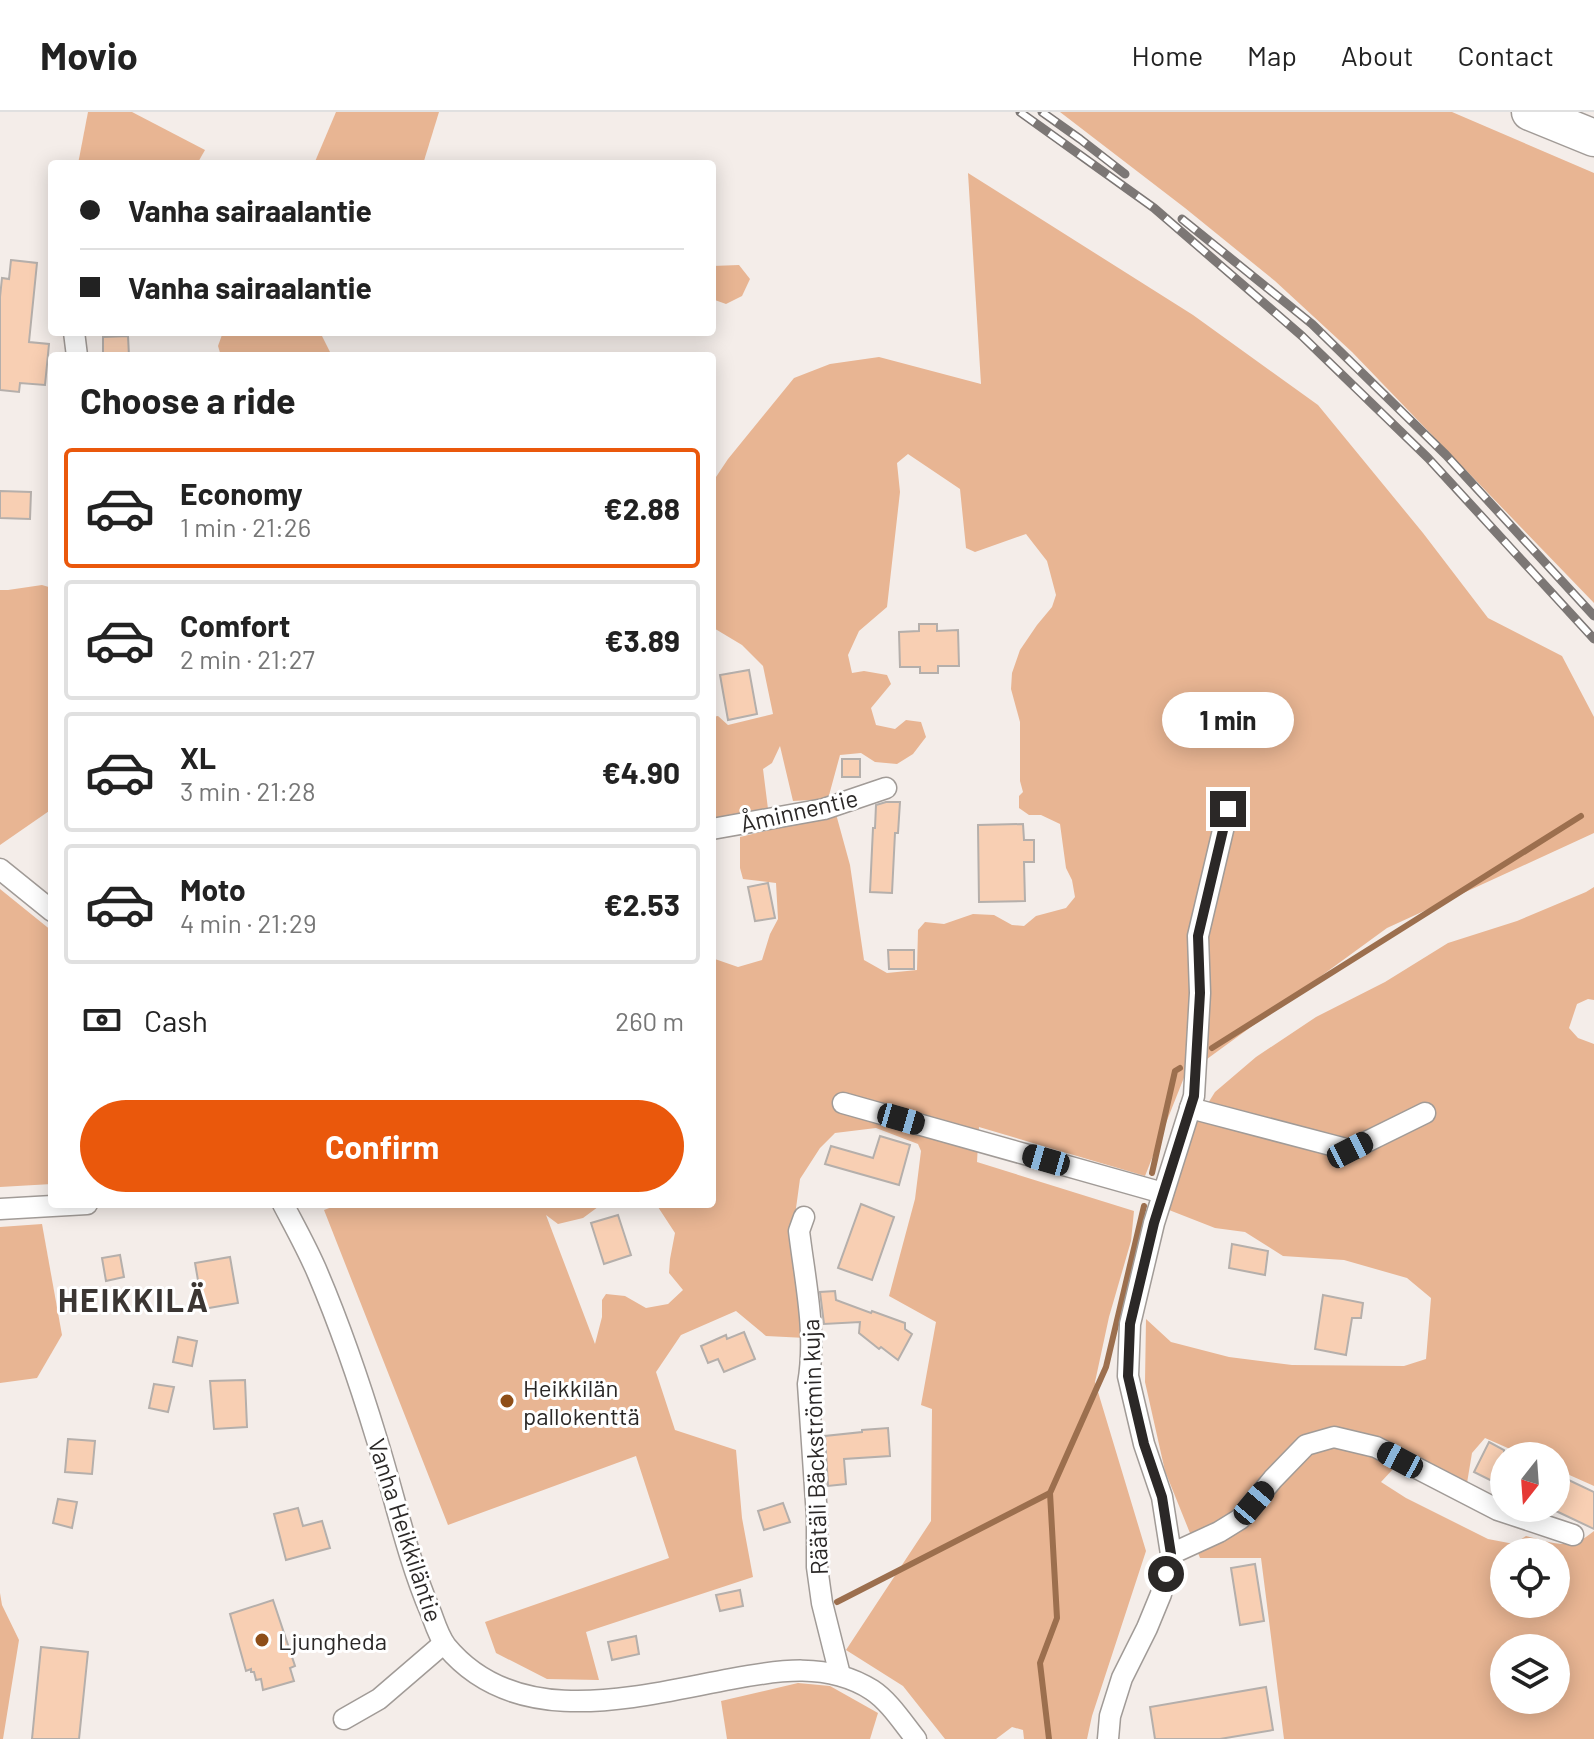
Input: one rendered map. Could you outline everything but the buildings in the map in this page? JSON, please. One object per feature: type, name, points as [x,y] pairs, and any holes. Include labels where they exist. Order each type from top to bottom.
[{"type":"highway","points":[[1530,112],[1594,138]]},
{"type":"street","name":"Åminnentie","points":[[716,828],[824,809],[886,788]]},
{"type":"street","points":[[1108,1739],[1110,1716],[1122,1678],[1161,1594],[1171,1554],[1162,1497],[1144,1444],[1128,1376],[1130,1324],[1163,1193],[1194,1096],[1200,993],[1198,936],[1228,809]]},
{"type":"street","points":[[0,869],[48,908]]},
{"type":"street","points":[[843,1103],[1163,1193]]},
{"type":"street","points":[[1190,1108],[1350,1150],[1425,1113]]},
{"type":"street","points":[[0,1209],[48,1206]]},
{"type":"street","name":"Vanha Heikkiläntie","points":[[285,1208],[317,1272],[351,1356],[419,1586],[443,1644],[476,1673],[514,1692],[555,1701],[588,1702],[786,1670],[816,1670],[840,1675],[874,1691],[916,1739]]},
{"type":"street","name":"Räätäli Bäckströmin kuja","points":[[804,1217],[799,1231],[813,1342],[808,1384],[817,1517],[817,1567],[822,1603],[840,1675]]},
{"type":"street","points":[[1171,1554],[1240,1519],[1306,1445],[1334,1437],[1376,1447],[1498,1510],[1573,1535]]},
{"type":"street","points":[[344,1719],[379,1699],[443,1644]]},
{"type":"shaded area","points":[[88,112],[132,112],[205,150],[199,160],[79,160]]},
{"type":"shaded area","points":[[336,112],[439,112],[424,160],[316,160]]},
{"type":"shaded area","points":[[1060,112],[1452,112],[1594,173],[1594,603],[1352,352],[1275,281]]},
{"type":"shaded area","points":[[968,173],[1193,315],[1318,405],[1488,618],[1562,656],[1594,717],[1594,833],[1387,928],[1185,1075],[1145,1176],[979,1127],[977,1162],[1134,1211],[1131,1241],[1109,1317],[1095,1382],[1146,1551],[1087,1739],[1024,1739],[1023,1730],[1012,1727],[996,1739],[945,1739],[903,1686],[846,1650],[931,1521],[932,1409],[921,1405],[936,1322],[889,1296],[915,1199],[921,1151],[918,1144],[876,1128],[835,1133],[820,1148],[800,1179],[793,1230],[806,1338],[766,1336],[736,1311],[681,1335],[656,1372],[675,1430],[736,1450],[742,1518],[753,1577],[586,1632],[599,1680],[547,1679],[496,1653],[485,1622],[669,1558],[636,1456],[448,1525],[324,1210],[597,1208],[583,1218],[558,1224],[546,1215],[595,1344],[602,1317],[602,1300],[606,1294],[625,1296],[646,1308],[668,1304],[683,1290],[669,1273],[675,1233],[659,1208],[716,1208],[716,959],[738,967],[762,960],[778,919],[776,883],[743,879],[740,837],[836,814],[850,865],[864,960],[887,973],[917,970],[918,930],[925,922],[944,924],[973,914],[994,915],[1012,925],[1024,926],[1036,916],[1066,908],[1075,897],[1066,868],[1060,824],[1041,815],[1029,815],[1019,808],[1019,796],[1023,792],[1020,781],[1020,722],[1011,689],[1012,673],[1020,650],[1052,607],[1056,595],[1047,561],[1026,534],[975,552],[966,548],[960,489],[908,454],[897,463],[900,492],[887,607],[859,631],[848,655],[852,673],[864,671],[887,675],[891,684],[871,708],[876,725],[895,729],[906,720],[921,722],[926,737],[913,754],[897,764],[875,762],[861,753],[840,755],[828,799],[793,801],[780,746],[772,763],[763,769],[768,809],[716,818],[716,716],[728,725],[773,714],[763,666],[742,645],[716,629],[716,477],[794,378],[830,364],[879,357],[981,384]]},
{"type":"shaded area","points":[[739,265],[750,279],[742,296],[726,304],[716,300],[716,266]]},
{"type":"shaded area","points":[[222,336],[322,336],[330,352],[220,352],[218,346]]},
{"type":"shaded area","points":[[48,587],[48,812],[0,845],[0,590]]},
{"type":"shaded area","points":[[1594,887],[1594,1000],[1577,1004],[1569,1028],[1578,1038],[1594,1044],[1594,1486],[1570,1475],[1570,1442],[1494,1442],[1485,1438],[1472,1453],[1467,1483],[1454,1494],[1416,1471],[1394,1468],[1381,1482],[1406,1498],[1490,1539],[1490,1618],[1570,1618],[1570,1544],[1594,1531],[1594,1739],[1284,1739],[1261,1558],[1200,1558],[1165,1471],[1145,1382],[1146,1319],[1171,1342],[1229,1357],[1292,1365],[1404,1366],[1426,1359],[1431,1298],[1407,1278],[1344,1260],[1283,1256],[1245,1232],[1215,1228],[1169,1210],[1187,1155],[1182,1151],[1215,1092],[1256,1057],[1316,1017],[1385,982],[1448,943],[1517,921]]},
{"type":"shaded area","points":[[0,889],[48,928],[48,1184],[0,1187]]},
{"type":"shaded area","points":[[42,1224],[62,1335],[37,1378],[0,1383],[0,1227]]},
{"type":"shaded area","points":[[0,1593],[2,1605],[19,1640],[3,1739],[0,1739]]},
{"type":"shaded area","points":[[798,1683],[830,1686],[878,1713],[870,1739],[727,1739],[721,1701]]},
{"type":"waterway","points":[[1212,1048],[1581,816]]},
{"type":"waterway","points":[[1152,1173],[1175,1071],[1180,1068]]},
{"type":"waterway","points":[[837,1602],[1050,1493],[1106,1367],[1144,1206]]},
{"type":"waterway","points":[[1049,1739],[1040,1663],[1057,1618],[1050,1493]]},
{"type":"railway","points":[[1020,112],[1154,208],[1302,336],[1428,458],[1594,639]]},
{"type":"railway","points":[[1042,112],[1125,174]]},
{"type":"railway","points":[[1182,219],[1312,324],[1446,455],[1594,616]]},
{"type":"place","name":"Heikkilän pallokenttä","points":[[507,1401]]},
{"type":"place","name":"Ljungheda","points":[[262,1640]]},
{"type":"district","name":"HEIKKILÄ","points":[[134,1299]]},
{"type":"route","points":[[1166,1574],[1171,1554],[1162,1497],[1144,1444],[1128,1376],[1130,1324],[1154,1223],[1194,1096],[1200,993],[1198,936],[1228,809]]}]
